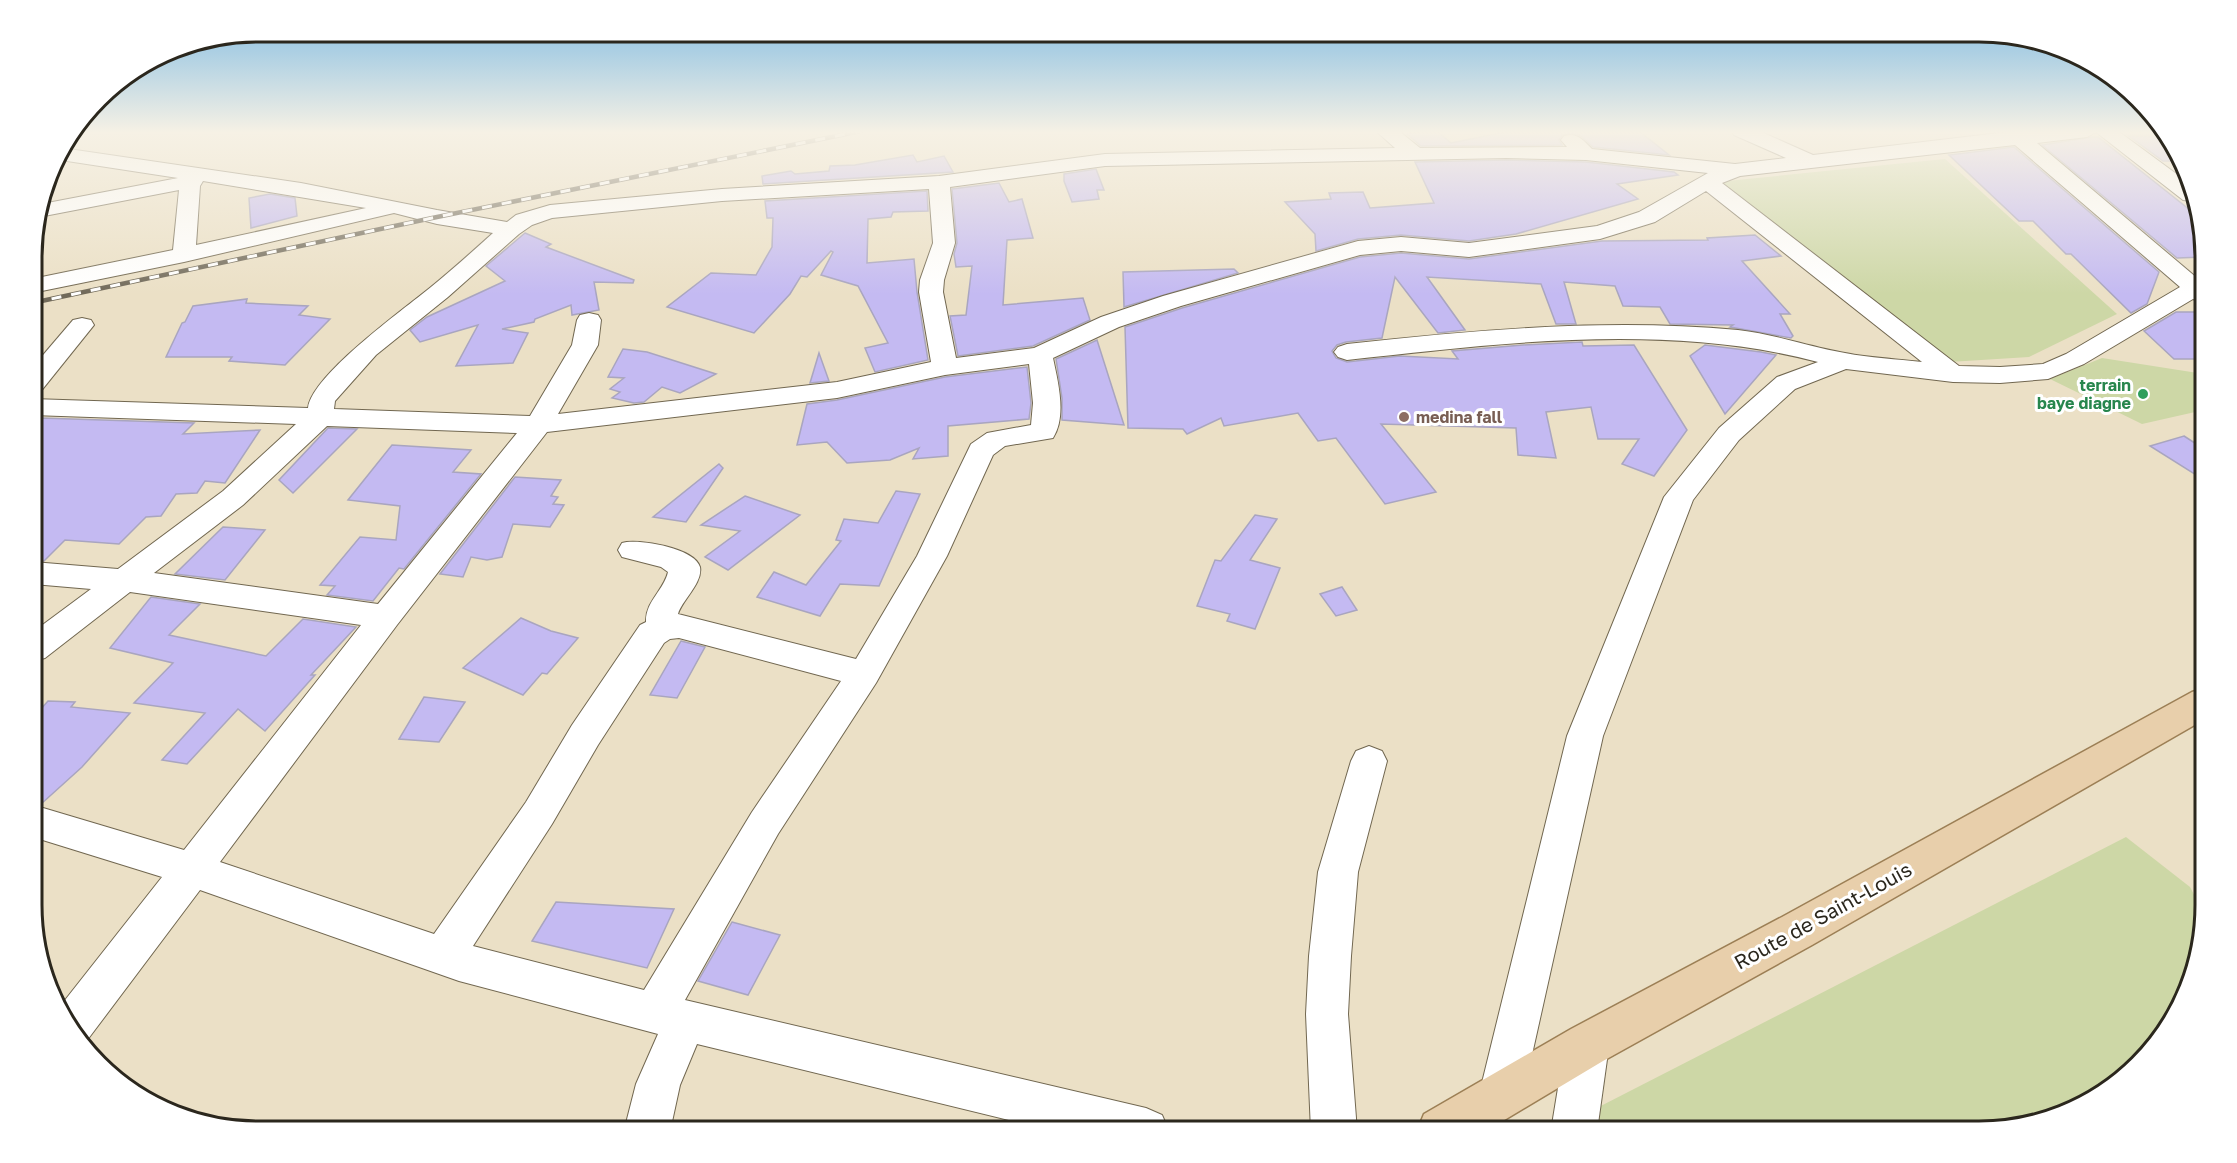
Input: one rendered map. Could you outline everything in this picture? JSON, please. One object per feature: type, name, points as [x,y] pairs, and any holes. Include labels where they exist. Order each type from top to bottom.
[{"type":"main road","name":"Route de Saint-Louis","points":[[1458,1121],[1587,1045],[1797,931],[2195,708]]},
{"type":"street","points":[[47,210],[167,185]]},
{"type":"street","points":[[183,255],[197,185]]},
{"type":"street","points":[[263,185],[301,189],[397,207],[437,218],[511,229]]},
{"type":"street","points":[[42,642],[233,498],[320,417],[322,400],[368,350],[524,220],[550,212],[722,195],[884,185]]},
{"type":"street","points":[[939,185],[944,243],[932,280],[931,292],[945,367]]},
{"type":"street","points":[[42,403],[538,425],[837,390],[945,367],[1040,355],[1110,322],[1161,304],[1318,257],[1358,248],[1390,244],[1469,249],[1600,232],[1647,217],[1700,185]]},
{"type":"street","points":[[1712,185],[1954,374]]},
{"type":"street","points":[[2076,185],[2195,284]]},
{"type":"street","points":[[42,284],[397,207]]},
{"type":"street","points":[[1347,352],[1482,337],[1557,333],[1650,333],[1739,338],[1780,344],[1844,361],[1954,374],[2001,375],[2048,371],[2075,359],[2195,292]]},
{"type":"street","points":[[75,1021],[190,869],[538,425],[565,383],[585,345],[589,320]]},
{"type":"street","points":[[42,389],[82,325]]},
{"type":"street","points":[[649,1121],[670,1017],[765,823],[864,674],[932,556],[981,450],[997,439],[1043,432],[1046,420],[1047,389],[1040,355]]},
{"type":"street","points":[[1501,1095],[1585,736],[1679,497],[1730,434],[1786,383],[1844,361]]},
{"type":"street","points":[[633,550],[671,559],[684,567],[685,575],[662,611],[660,620],[663,627]]},
{"type":"street","points":[[42,574],[122,580],[386,617]]},
{"type":"street","points":[[442,956],[539,813],[585,735],[652,634],[663,627],[680,626],[864,674]]},
{"type":"street","points":[[1333,1121],[1327,1014],[1338,872],[1369,761]]},
{"type":"street","points":[[42,824],[190,869],[442,956],[670,1017],[1104,1121]]},
{"type":"street","points":[[1576,1121],[1587,1045]]},
{"type":"green space","points":[[1721,185],[1974,185],[2117,314],[2029,357],[1949,362]]},
{"type":"green space","name":"terrain baye diagne","points":[[2102,358],[2195,373],[2195,412],[2142,424],[2050,379]]},
{"type":"green space","points":[[2126,837],[2190,887],[2195,896],[2195,919],[2188,961],[2179,988],[2159,1025],[2132,1058],[2111,1076],[2075,1099],[2049,1110],[1993,1121],[1590,1121],[1591,1111]]},
{"type":"building","points":[[1000,185],[1009,202],[1022,199],[1033,238],[1007,240],[1003,305],[1083,298],[1090,320],[1033,346],[958,356],[950,316],[966,315],[972,266],[956,267],[954,254],[957,243],[952,189]]},
{"type":"building","points":[[1066,185],[1102,185],[1104,190],[1097,190],[1099,199],[1072,202]]},
{"type":"building","points":[[1426,185],[1619,185],[1638,199],[1516,234],[1469,241],[1401,235],[1358,239],[1316,251],[1315,234],[1285,202],[1331,199],[1329,193],[1363,192],[1370,208],[1434,203]]},
{"type":"building","points":[[1981,185],[2058,185],[2159,272],[2147,304],[2131,313],[2071,254],[2066,254],[2033,221],[2019,221]]},
{"type":"building","points":[[2090,185],[2159,185],[2190,210],[2195,257],[2177,258]]},
{"type":"building","points":[[927,191],[928,211],[893,212],[891,217],[868,219],[867,263],[914,259],[928,360],[875,372],[865,348],[888,343],[858,286],[821,275],[833,252],[831,251],[807,277],[801,276],[790,294],[754,333],[667,307],[711,273],[756,275],[772,247],[773,218],[767,218],[765,201]]},
{"type":"building","points":[[270,194],[295,198],[297,216],[251,228],[249,198]]},
{"type":"building","points":[[525,233],[551,244],[546,247],[634,280],[633,283],[594,282],[599,310],[572,315],[571,305],[535,319],[534,322],[502,329],[528,333],[513,363],[456,366],[478,325],[420,342],[410,330],[427,317],[505,281],[486,266]]},
{"type":"building","points":[[1755,235],[1781,256],[1742,261],[1790,314],[1780,314],[1793,336],[1791,338],[1730,327],[1733,325],[1670,324],[1660,307],[1623,306],[1615,286],[1564,282],[1576,324],[1556,324],[1541,284],[1427,277],[1465,330],[1438,333],[1395,277],[1382,338],[1346,342],[1337,345],[1332,351],[1336,358],[1347,362],[1400,356],[1458,359],[1452,351],[1523,345],[1582,342],[1583,346],[1634,345],[1687,430],[1654,476],[1622,464],[1639,439],[1598,439],[1591,407],[1546,412],[1556,458],[1518,455],[1516,428],[1381,424],[1436,492],[1385,504],[1336,438],[1318,441],[1298,413],[1224,426],[1221,418],[1187,434],[1183,429],[1128,428],[1125,327],[1182,308],[1360,257],[1401,253],[1469,259],[1602,241],[1708,240],[1707,238]]},
{"type":"building","points":[[1234,269],[1238,273],[1124,307],[1123,272]]},
{"type":"building","points":[[247,299],[246,303],[308,306],[299,315],[330,319],[285,365],[229,361],[232,357],[166,357],[193,306]]},
{"type":"building","points":[[2176,312],[2195,312],[2195,359],[2174,359],[2144,331]]},
{"type":"building","points":[[1097,340],[1124,425],[1062,420],[1062,398],[1056,359]]},
{"type":"building","points":[[1705,345],[1776,355],[1725,414],[1690,356]]},
{"type":"building","points":[[623,349],[647,352],[716,374],[680,393],[662,387],[644,402],[634,403],[612,398],[620,392],[610,389],[624,378],[608,377]]},
{"type":"building","points":[[819,353],[829,381],[810,383]]},
{"type":"building","points":[[1027,367],[1031,403],[1029,419],[948,426],[948,456],[913,459],[919,448],[890,460],[847,463],[827,442],[797,445],[807,404],[837,400],[945,377]]},
{"type":"building","points":[[42,418],[194,423],[183,434],[260,430],[225,483],[205,481],[197,493],[176,494],[161,516],[146,517],[119,544],[65,540],[42,561]]},
{"type":"building","points":[[328,428],[357,429],[293,493],[279,480]]},
{"type":"building","points":[[2184,436],[2195,443],[2195,474],[2150,446]]},
{"type":"building","points":[[392,445],[471,450],[453,472],[481,474],[404,569],[399,568],[373,601],[327,595],[335,586],[320,585],[360,537],[396,540],[400,506],[348,500]]},
{"type":"building","points":[[719,464],[723,468],[686,522],[653,517]]},
{"type":"building","points":[[515,477],[561,480],[551,496],[558,497],[553,504],[564,505],[550,527],[513,524],[502,557],[487,560],[471,557],[463,577],[440,574]]},
{"type":"building","points":[[896,491],[920,494],[879,586],[840,584],[820,616],[757,597],[774,572],[806,585],[841,541],[836,540],[844,519],[878,523]]},
{"type":"building","points":[[745,496],[800,515],[728,570],[705,557],[740,531],[701,525]]},
{"type":"building","points":[[1255,515],[1277,519],[1250,560],[1280,568],[1255,629],[1227,621],[1230,614],[1197,606],[1215,560],[1221,561]]},
{"type":"building","points":[[223,527],[265,530],[225,580],[175,574]]},
{"type":"building","points":[[1342,587],[1357,610],[1336,616],[1320,594]]},
{"type":"building","points":[[151,597],[200,604],[169,635],[266,656],[303,619],[356,627],[311,675],[315,675],[265,731],[238,709],[187,764],[162,760],[205,713],[134,703],[173,663],[110,648]]},
{"type":"building","points":[[521,618],[551,631],[578,638],[547,674],[542,673],[523,695],[463,668]]},
{"type":"building","points":[[681,641],[705,647],[677,698],[650,695]]},
{"type":"building","points":[[424,697],[465,702],[439,742],[399,739]]},
{"type":"building","points":[[48,701],[75,702],[71,707],[130,713],[82,767],[42,803],[42,708]]},
{"type":"building","points":[[556,902],[674,909],[647,968],[532,941]]},
{"type":"building","points":[[732,922],[780,935],[748,995],[698,981]]},
{"type":"railway","points":[[42,301],[593,185]]},
{"type":"place","name":"terrain baye diagne","points":[[2143,394]]},
{"type":"place","name":"medina fall","points":[[1404,417]]}]
